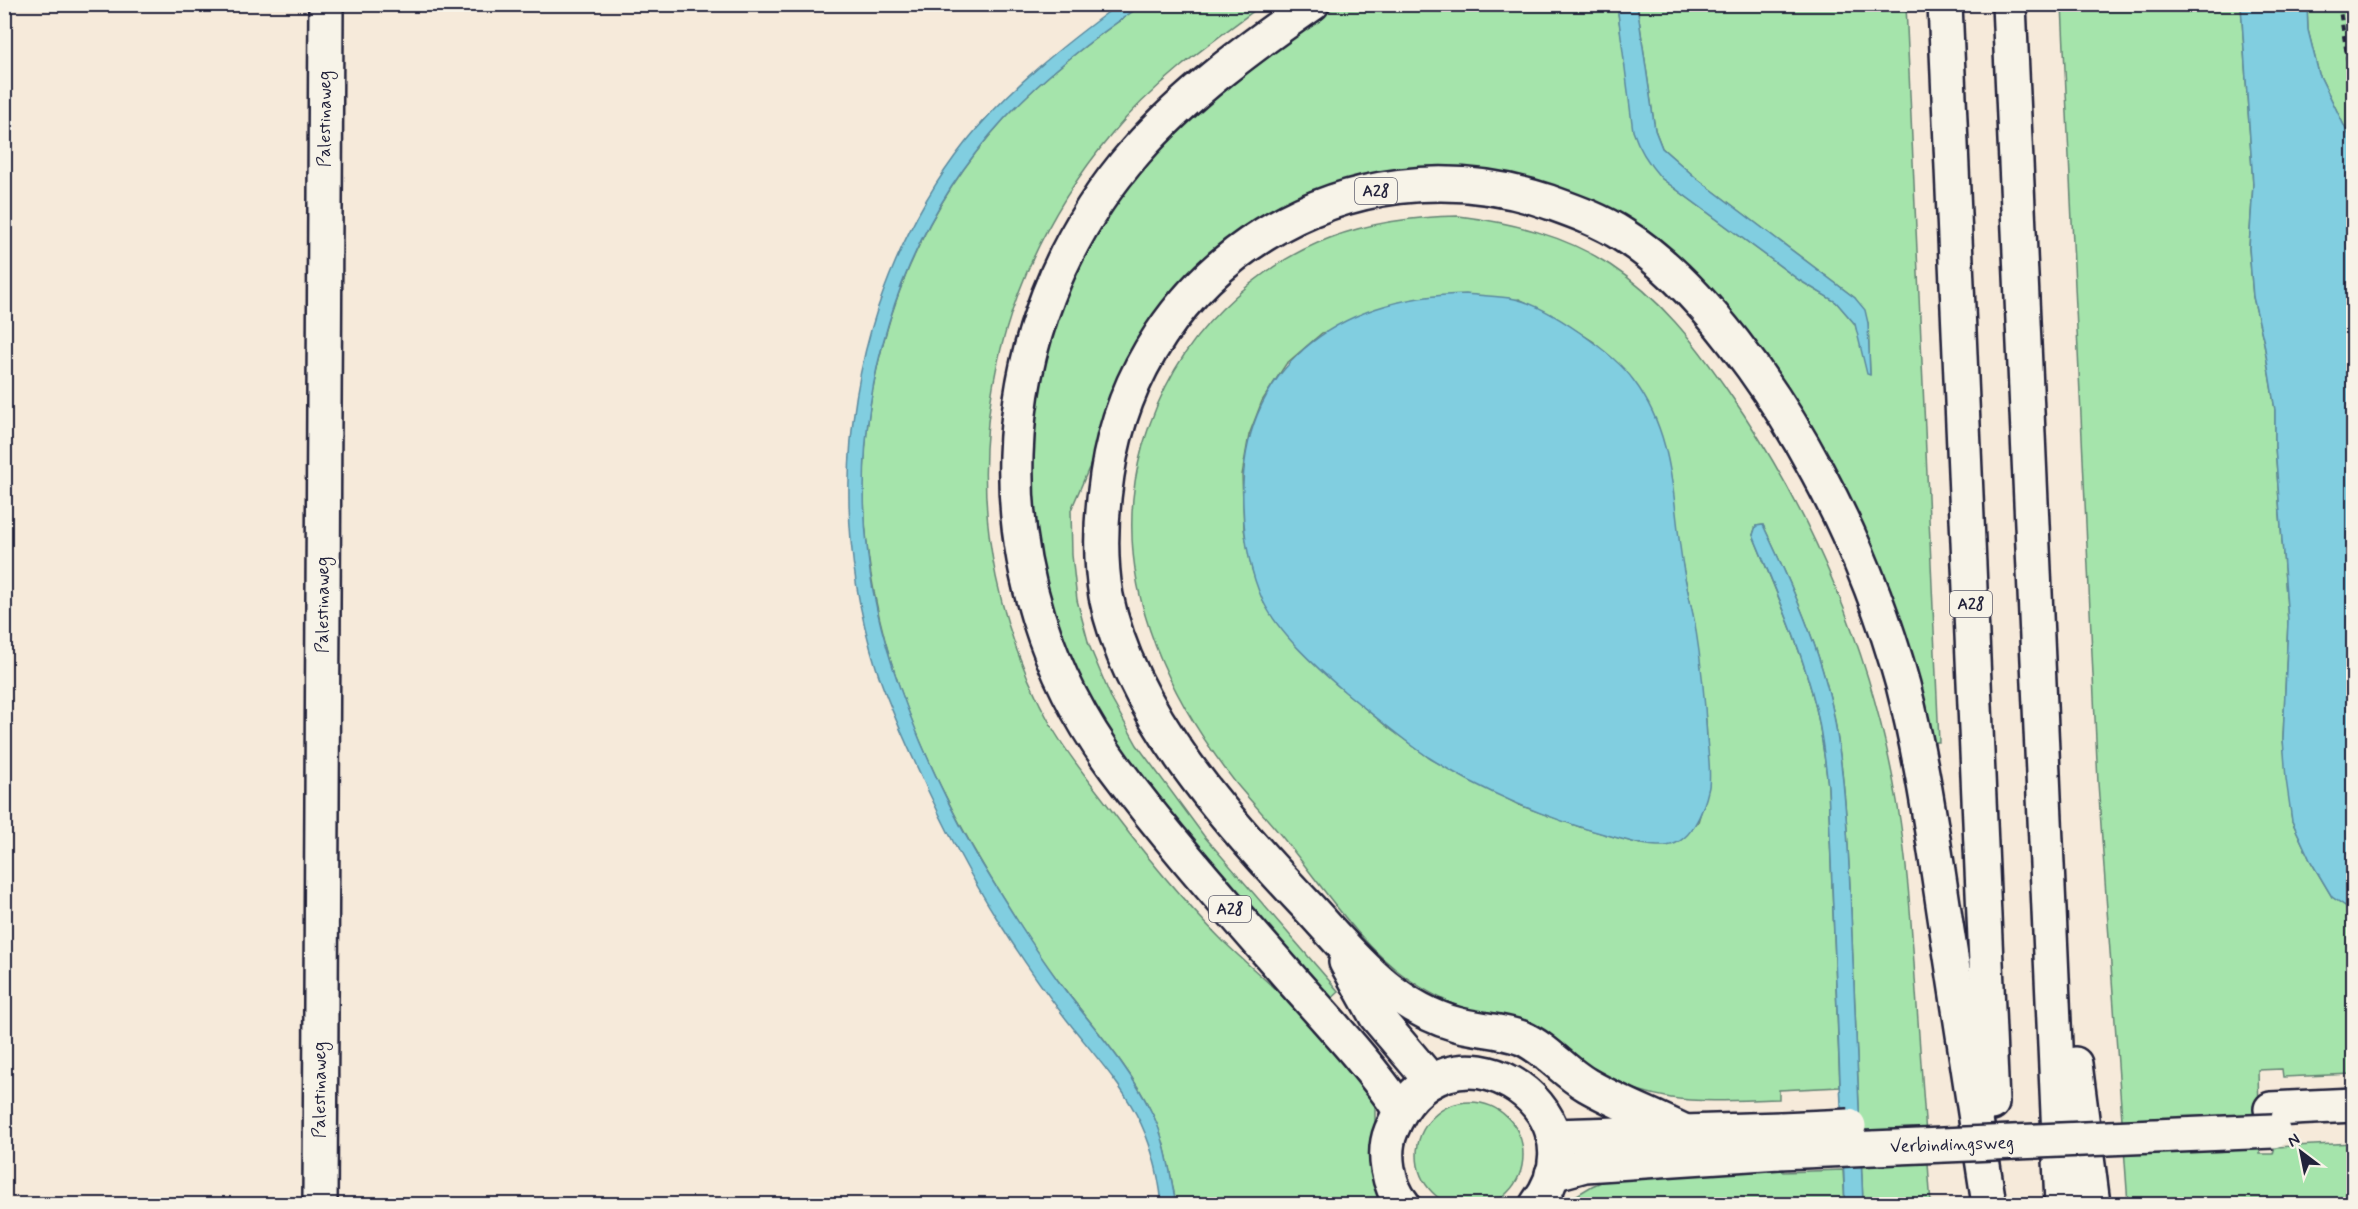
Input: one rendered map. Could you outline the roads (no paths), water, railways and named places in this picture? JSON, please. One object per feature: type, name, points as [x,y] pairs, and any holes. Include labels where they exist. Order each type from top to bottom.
[{"type":"main road","name":"Palestinaweg","points":[[320,1204],[326,4]]},
{"type":"main road","name":"A28","points":[[1312,4],[1212,79],[1170,116],[1135,153],[1101,198],[1069,249],[1047,299],[1029,354],[1018,415],[1014,469],[1019,536],[1035,608],[1049,650],[1072,700],[1113,765],[1223,902],[1365,1065],[1400,1110]]},
{"type":"main road","name":"A28","points":[[1945,4],[1996,1204]]},
{"type":"main road","points":[[2009,4],[2061,1204]]},
{"type":"main road","name":"A28","points":[[1685,1132],[1592,1088],[1572,1076],[1534,1044],[1517,1036],[1485,1028],[1462,1026],[1415,1007],[1387,988],[1268,865],[1189,770],[1139,685],[1120,642],[1107,599],[1101,553],[1102,508],[1111,448],[1126,401],[1144,361],[1165,328],[1190,296],[1218,267],[1252,240],[1294,217],[1328,204],[1391,187],[1446,183],[1489,185],[1538,198],[1581,213],[1624,236],[1691,293],[1725,331],[1791,425],[1818,473],[1851,538],[1890,638],[1905,692],[1928,805],[1989,1204]]},
{"type":"main road","points":[[2046,845],[2093,1204]]},
{"type":"main road","name":"A28","points":[[1326,927],[1376,1016],[1431,1081]]},
{"type":"main road","points":[[1403,1204],[1391,1181],[1387,1158],[1389,1135],[1400,1110],[1412,1095],[1431,1081],[1452,1072],[1476,1071],[1498,1075],[1519,1086],[1536,1101],[1548,1121],[1555,1156],[1552,1174],[1537,1204]]},
{"type":"main road","name":"Verbindingsweg","points":[[1552,1174],[1585,1165],[1780,1141],[2272,1120],[2354,1106]]},
{"type":"main road","name":"Verbindingsweg","points":[[2272,1120],[2354,1127]]},
{"type":"main road","name":"Verbindingsweg","points":[[1552,1136],[1685,1132],[1780,1141]]},
{"type":"water","points":[[1119,4],[1142,5],[1070,58],[1004,119],[966,165],[935,215],[909,267],[889,323],[875,379],[866,438],[864,497],[868,556],[882,631],[923,748],[976,854],[1026,935],[1071,998],[1120,1060],[1151,1111],[1167,1157],[1176,1204],[1162,1204],[1158,1175],[1151,1151],[1133,1109],[1108,1071],[1054,1003],[1017,950],[977,885],[936,808],[896,719],[876,667],[855,577],[850,532],[851,441],[856,396],[865,351],[878,307],[904,242],[951,161],[999,104],[1077,35]]},
{"type":"water","points":[[1617,5],[1637,5],[1655,130],[1662,148],[1695,177],[1855,298],[1865,310],[1868,323],[1870,375],[1867,374],[1855,324],[1836,302],[1799,280],[1661,178],[1648,161],[1633,131]]},
{"type":"water","points":[[2241,5],[2307,5],[2308,30],[2319,74],[2353,144],[2353,911],[2332,897],[2310,860],[2292,821],[2286,779],[2283,739],[2288,621],[2275,446],[2275,410],[2264,343],[2253,297],[2249,248],[2253,184]]},
{"type":"water","points":[[1466,294],[1509,298],[1529,303],[1580,332],[1612,358],[1634,381],[1649,405],[1660,430],[1671,475],[1683,568],[1695,624],[1710,768],[1709,787],[1700,816],[1689,833],[1673,844],[1656,846],[1634,842],[1561,820],[1492,792],[1428,757],[1375,717],[1311,661],[1279,626],[1258,590],[1248,554],[1245,530],[1243,506],[1246,457],[1257,415],[1277,379],[1304,349],[1337,326],[1376,309],[1419,298]]},
{"type":"water","points":[[1763,525],[1795,595],[1822,666],[1838,743],[1845,798],[1863,1204],[1845,1204],[1828,786],[1823,747],[1816,708],[1803,664],[1788,620],[1753,535],[1756,526]]}]
